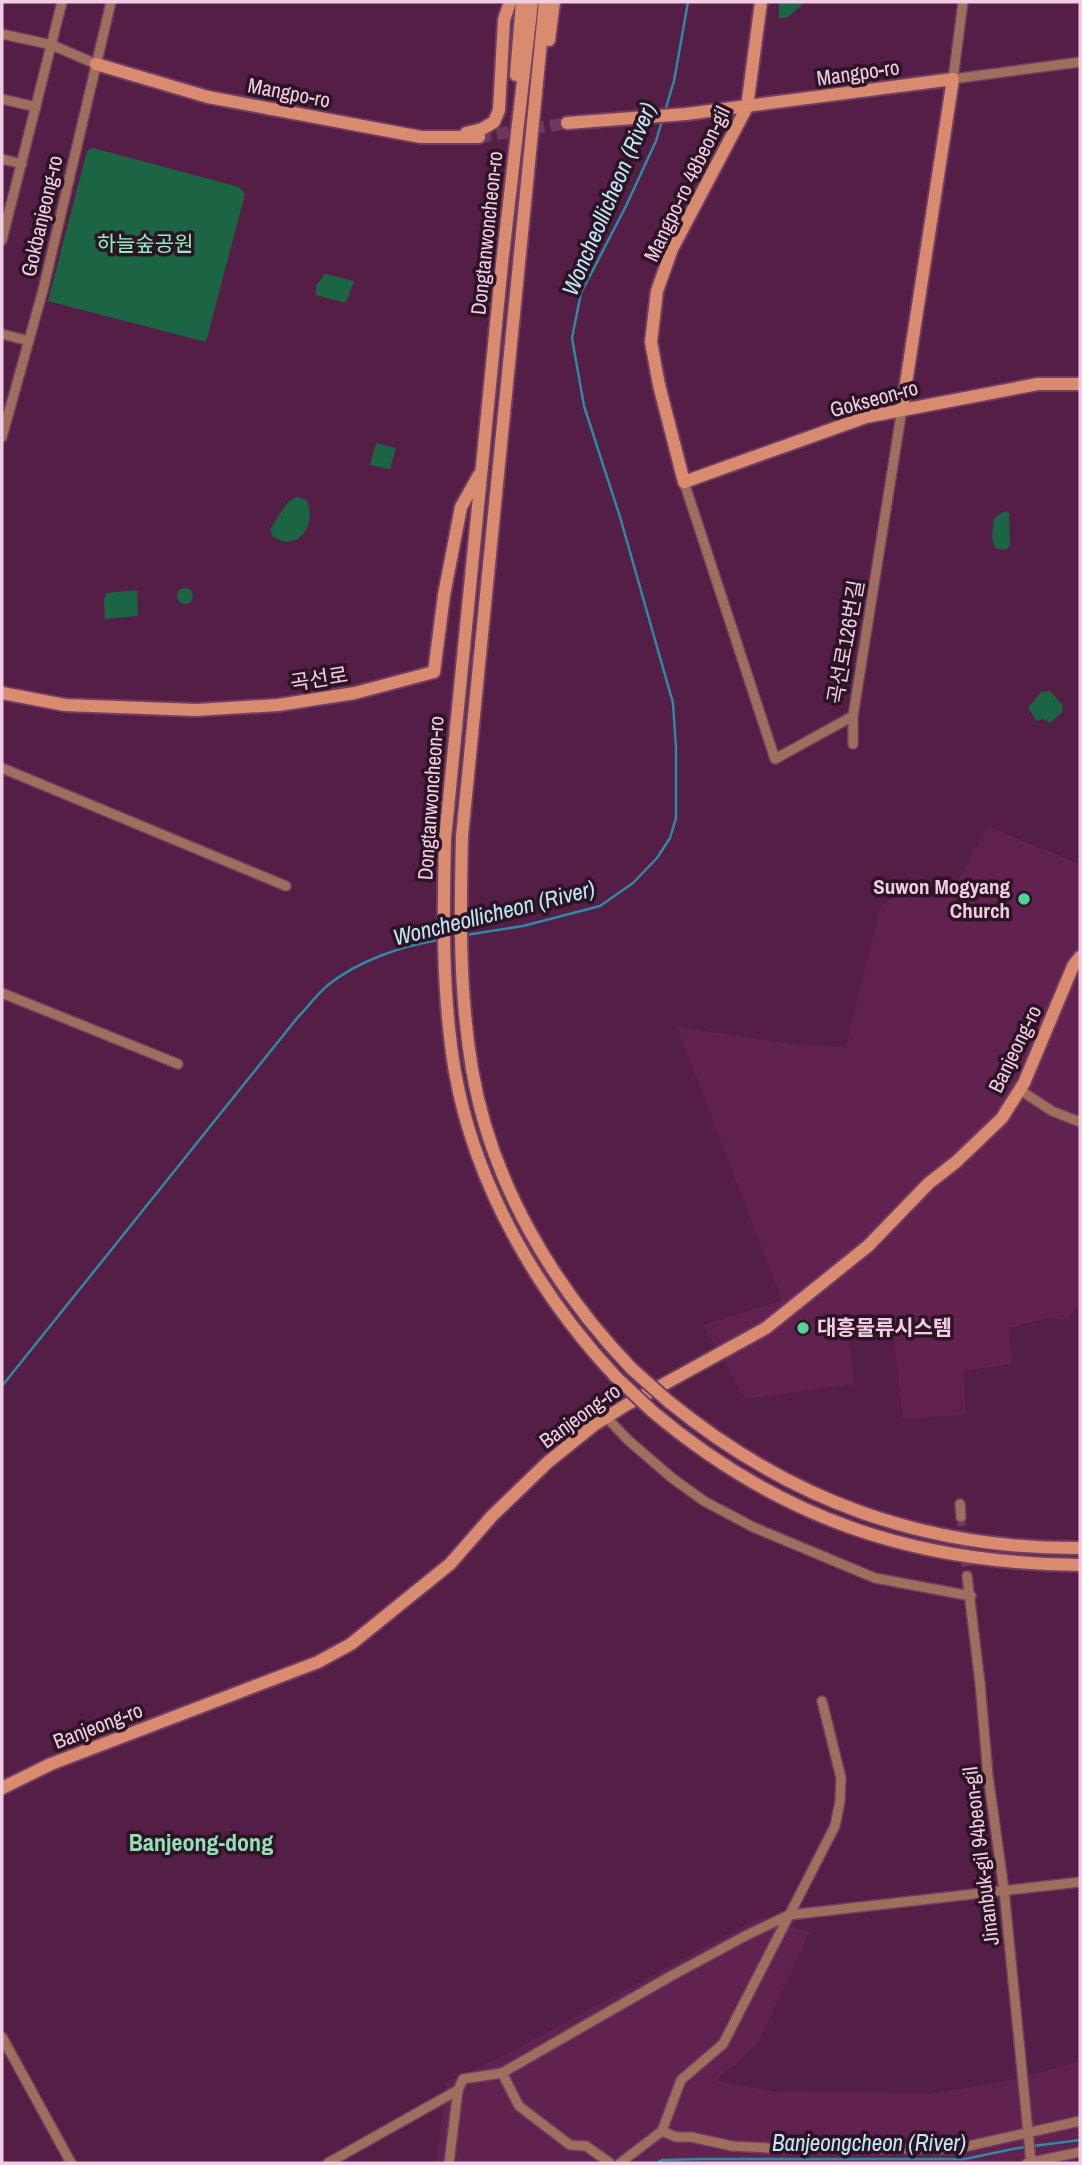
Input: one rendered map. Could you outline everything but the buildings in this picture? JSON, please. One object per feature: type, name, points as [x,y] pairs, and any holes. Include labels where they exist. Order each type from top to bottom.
[{"type":"main road","points":[[449,137],[482,129],[494,122],[499,110],[504,20],[510,2]]},
{"type":"main road","points":[[510,191],[522,2]]},
{"type":"main road","name":"Dongtanwoncheon-ro","points":[[532,2],[481,471],[446,839],[443,921],[448,1026],[466,1119],[495,1198],[564,1317],[616,1377],[686,1439],[752,1483],[849,1527],[933,1551],[978,1559],[1080,1565]]},
{"type":"main road","name":"Dongtanwoncheon-ro","points":[[545,2],[462,836],[460,918],[465,1023],[472,1072],[483,1116],[517,1205],[553,1270],[583,1313],[632,1369],[701,1428],[766,1470],[824,1499],[862,1513],[914,1529],[991,1543],[1080,1548]]},
{"type":"main road","points":[[528,193],[542,107],[554,2]]},
{"type":"main road","points":[[747,107],[761,2]]},
{"type":"main road","name":"Mangpo-ro","points":[[96,64],[208,97],[421,137],[479,137]]},
{"type":"main road","name":"Mangpo-ro","points":[[567,123],[686,114],[953,79]]},
{"type":"main road","points":[[902,409],[953,79]]},
{"type":"main road","name":"Mangpo-ro 48beon-gil","points":[[684,482],[659,386],[651,342],[657,291],[672,249],[747,107]]},
{"type":"main road","name":"Gokseon-ro","points":[[684,482],[866,417],[1038,384],[1080,384]]},
{"type":"main road","name":"곡선로","points":[[2,693],[65,705],[196,710],[278,705],[355,693],[434,672],[444,595],[461,508],[481,471]]},
{"type":"main road","name":"Banjeong-ro","points":[[2,1787],[51,1764],[318,1662],[351,1644],[450,1564],[492,1516],[548,1462],[594,1425],[625,1405],[766,1328],[807,1297],[867,1246],[929,1183],[1002,1118],[1020,1090],[1073,966],[1080,957]]},
{"type":"street","points":[[2,240],[5,218],[22,164],[62,2]]},
{"type":"street","name":"Gokbanjeong-ro","points":[[2,437],[43,290],[111,2]]},
{"type":"street","points":[[963,2],[953,79],[1080,62]]},
{"type":"street","points":[[2,34],[52,45],[96,64]]},
{"type":"street","points":[[2,99],[36,107]]},
{"type":"street","points":[[2,159],[22,164]]},
{"type":"street","points":[[2,334],[29,341]]},
{"type":"street","name":"곡선로126번길","points":[[684,482],[775,759],[853,716],[902,409]]},
{"type":"street","points":[[853,716],[853,744]]},
{"type":"street","points":[[2,768],[286,886]]},
{"type":"street","points":[[2,993],[178,1064]]},
{"type":"street","points":[[1020,1090],[1052,1111],[1080,1122]]},
{"type":"street","points":[[607,1418],[672,1478],[704,1501],[753,1527],[875,1578],[971,1596]]},
{"type":"street","points":[[960,1504],[961,1517]]},
{"type":"street","name":"Jinanbuk-gil 94beon-gil","points":[[967,1576],[988,1775],[1004,1889],[1029,2161]]},
{"type":"street","points":[[620,2163],[662,2131],[681,2080],[723,2044],[835,1826],[841,1778],[822,1701]]},
{"type":"street","points":[[449,2163],[458,2090],[463,2078],[502,2073],[671,1976],[789,1915],[1080,1882]]},
{"type":"street","points":[[2,2037],[71,2163]]},
{"type":"street","points":[[502,2073],[519,2106],[570,2145],[586,2146],[610,2163]]},
{"type":"street","points":[[328,2163],[458,2090]]},
{"type":"street","points":[[662,2131],[676,2137],[691,2137],[732,2146],[864,2150],[955,2149],[1028,2136],[1080,2121]]},
{"type":"street","points":[[1029,2161],[1080,2152]]},
{"type":"shaded area","points":[[988,827],[1080,864],[1080,1305],[1066,1320],[1048,1318],[1009,1328],[1012,1364],[964,1371],[966,1415],[903,1419],[893,1331],[845,1317],[855,1384],[745,1399],[703,1325],[782,1300],[677,1027],[798,1045],[846,1047],[881,905],[915,884],[957,882]]},
{"type":"shaded area","points":[[760,1917],[810,1932],[758,2044],[715,2081],[774,2091],[930,2094],[1016,2079],[1080,2061],[1080,2163],[436,2163],[446,2082],[509,2053]]},
{"type":"green space","points":[[779,2],[803,4],[787,18],[779,18]]},
{"type":"green space","name":"하늘숲공원","points":[[93,148],[239,187],[245,194],[206,342],[48,301],[87,151]]},
{"type":"green space","points":[[325,274],[354,281],[346,303],[316,295],[316,286]]},
{"type":"green space","points":[[376,443],[396,448],[390,469],[370,465]]},
{"type":"green space","points":[[296,497],[307,500],[309,522],[301,536],[285,542],[273,537],[270,529],[288,502]]},
{"type":"green space","points":[[1005,511],[1009,513],[1010,546],[1005,550],[995,548],[992,536],[994,518]]},
{"type":"green space","points":[[185,588],[191,590],[191,602],[185,604],[179,602],[177,596],[179,590]]},
{"type":"green space","points":[[137,590],[138,616],[105,619],[104,600],[107,593]]},
{"type":"green space","points":[[1050,691],[1062,705],[1063,711],[1050,723],[1044,719],[1037,721],[1028,708],[1041,692]]},
{"type":"waterway","name":"Woncheollicheon (River)","points":[[665,111],[674,81],[688,2]]},
{"type":"waterway","name":"Woncheollicheon (River)","points":[[466,935],[523,926],[600,906],[633,883],[657,858],[670,838],[676,818],[673,703],[620,517],[584,406],[572,338],[581,293],[626,206],[656,141],[662,121]]},
{"type":"waterway","name":"Woncheollicheon (River)","points":[[2,1386],[320,992],[340,976],[366,962],[410,946],[439,940]]},
{"type":"waterway","name":"Banjeongcheon (River)","points":[[657,2163],[662,2160],[701,2159],[965,2159],[1018,2148],[1080,2140]]},
{"type":"tunnel","points":[[479,137],[567,123]]},
{"type":"tunnel","points":[[961,1517],[967,1576]]},
{"type":"place","name":"Suwon Mogyang Church","points":[[1024,899]]},
{"type":"place","name":"대흥물류시스템","points":[[803,1328]]},
{"type":"district","name":"Banjeong-dong","points":[[201,1843]]}]
